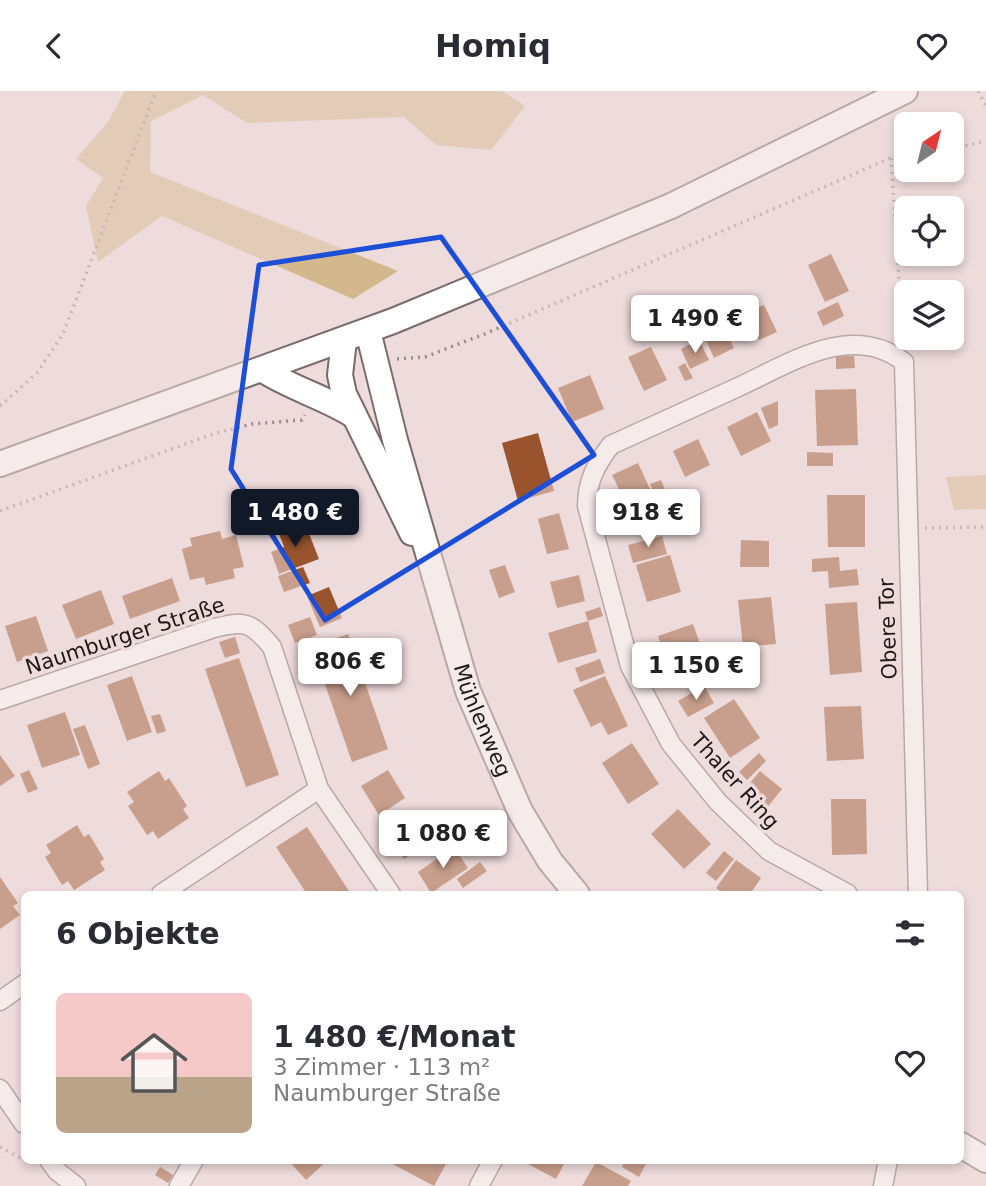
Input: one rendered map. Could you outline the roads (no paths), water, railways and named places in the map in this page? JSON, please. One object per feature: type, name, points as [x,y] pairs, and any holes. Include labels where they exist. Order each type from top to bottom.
[{"type":"street","points":[[0,464],[368,331],[671,207],[895,94]]},
{"type":"street","name":"Mühlenweg","points":[[368,331],[432,571],[468,691],[515,799],[550,861],[575,891]]},
{"type":"street","name":"Mühlenweg","points":[[344,340],[340,375],[353,415],[432,571]]},
{"type":"street","name":"Thaler Ring","points":[[842,891],[769,851],[718,803],[671,744],[630,666],[587,506],[587,491],[599,460],[611,445],[809,352],[839,346],[873,347],[893,353],[904,362]]},
{"type":"street","name":"Obere Tor","points":[[904,362],[918,891]]},
{"type":"street","points":[[263,370],[285,384],[318,395],[353,415]]},
{"type":"street","name":"Naumburger Straße","points":[[0,700],[238,622],[256,628],[272,647],[319,789],[388,891]]},
{"type":"street","points":[[166,891],[319,789]]},
{"type":"street","points":[[0,1001],[21,986]]},
{"type":"street","points":[[0,1089],[21,1120]]},
{"type":"street","points":[[964,1147],[986,1160]]},
{"type":"street","points":[[52,1164],[76,1186]]},
{"type":"street","points":[[180,1186],[192,1164]]},
{"type":"street","points":[[478,1186],[491,1164]]},
{"type":"street","points":[[883,1186],[887,1164]]}]
